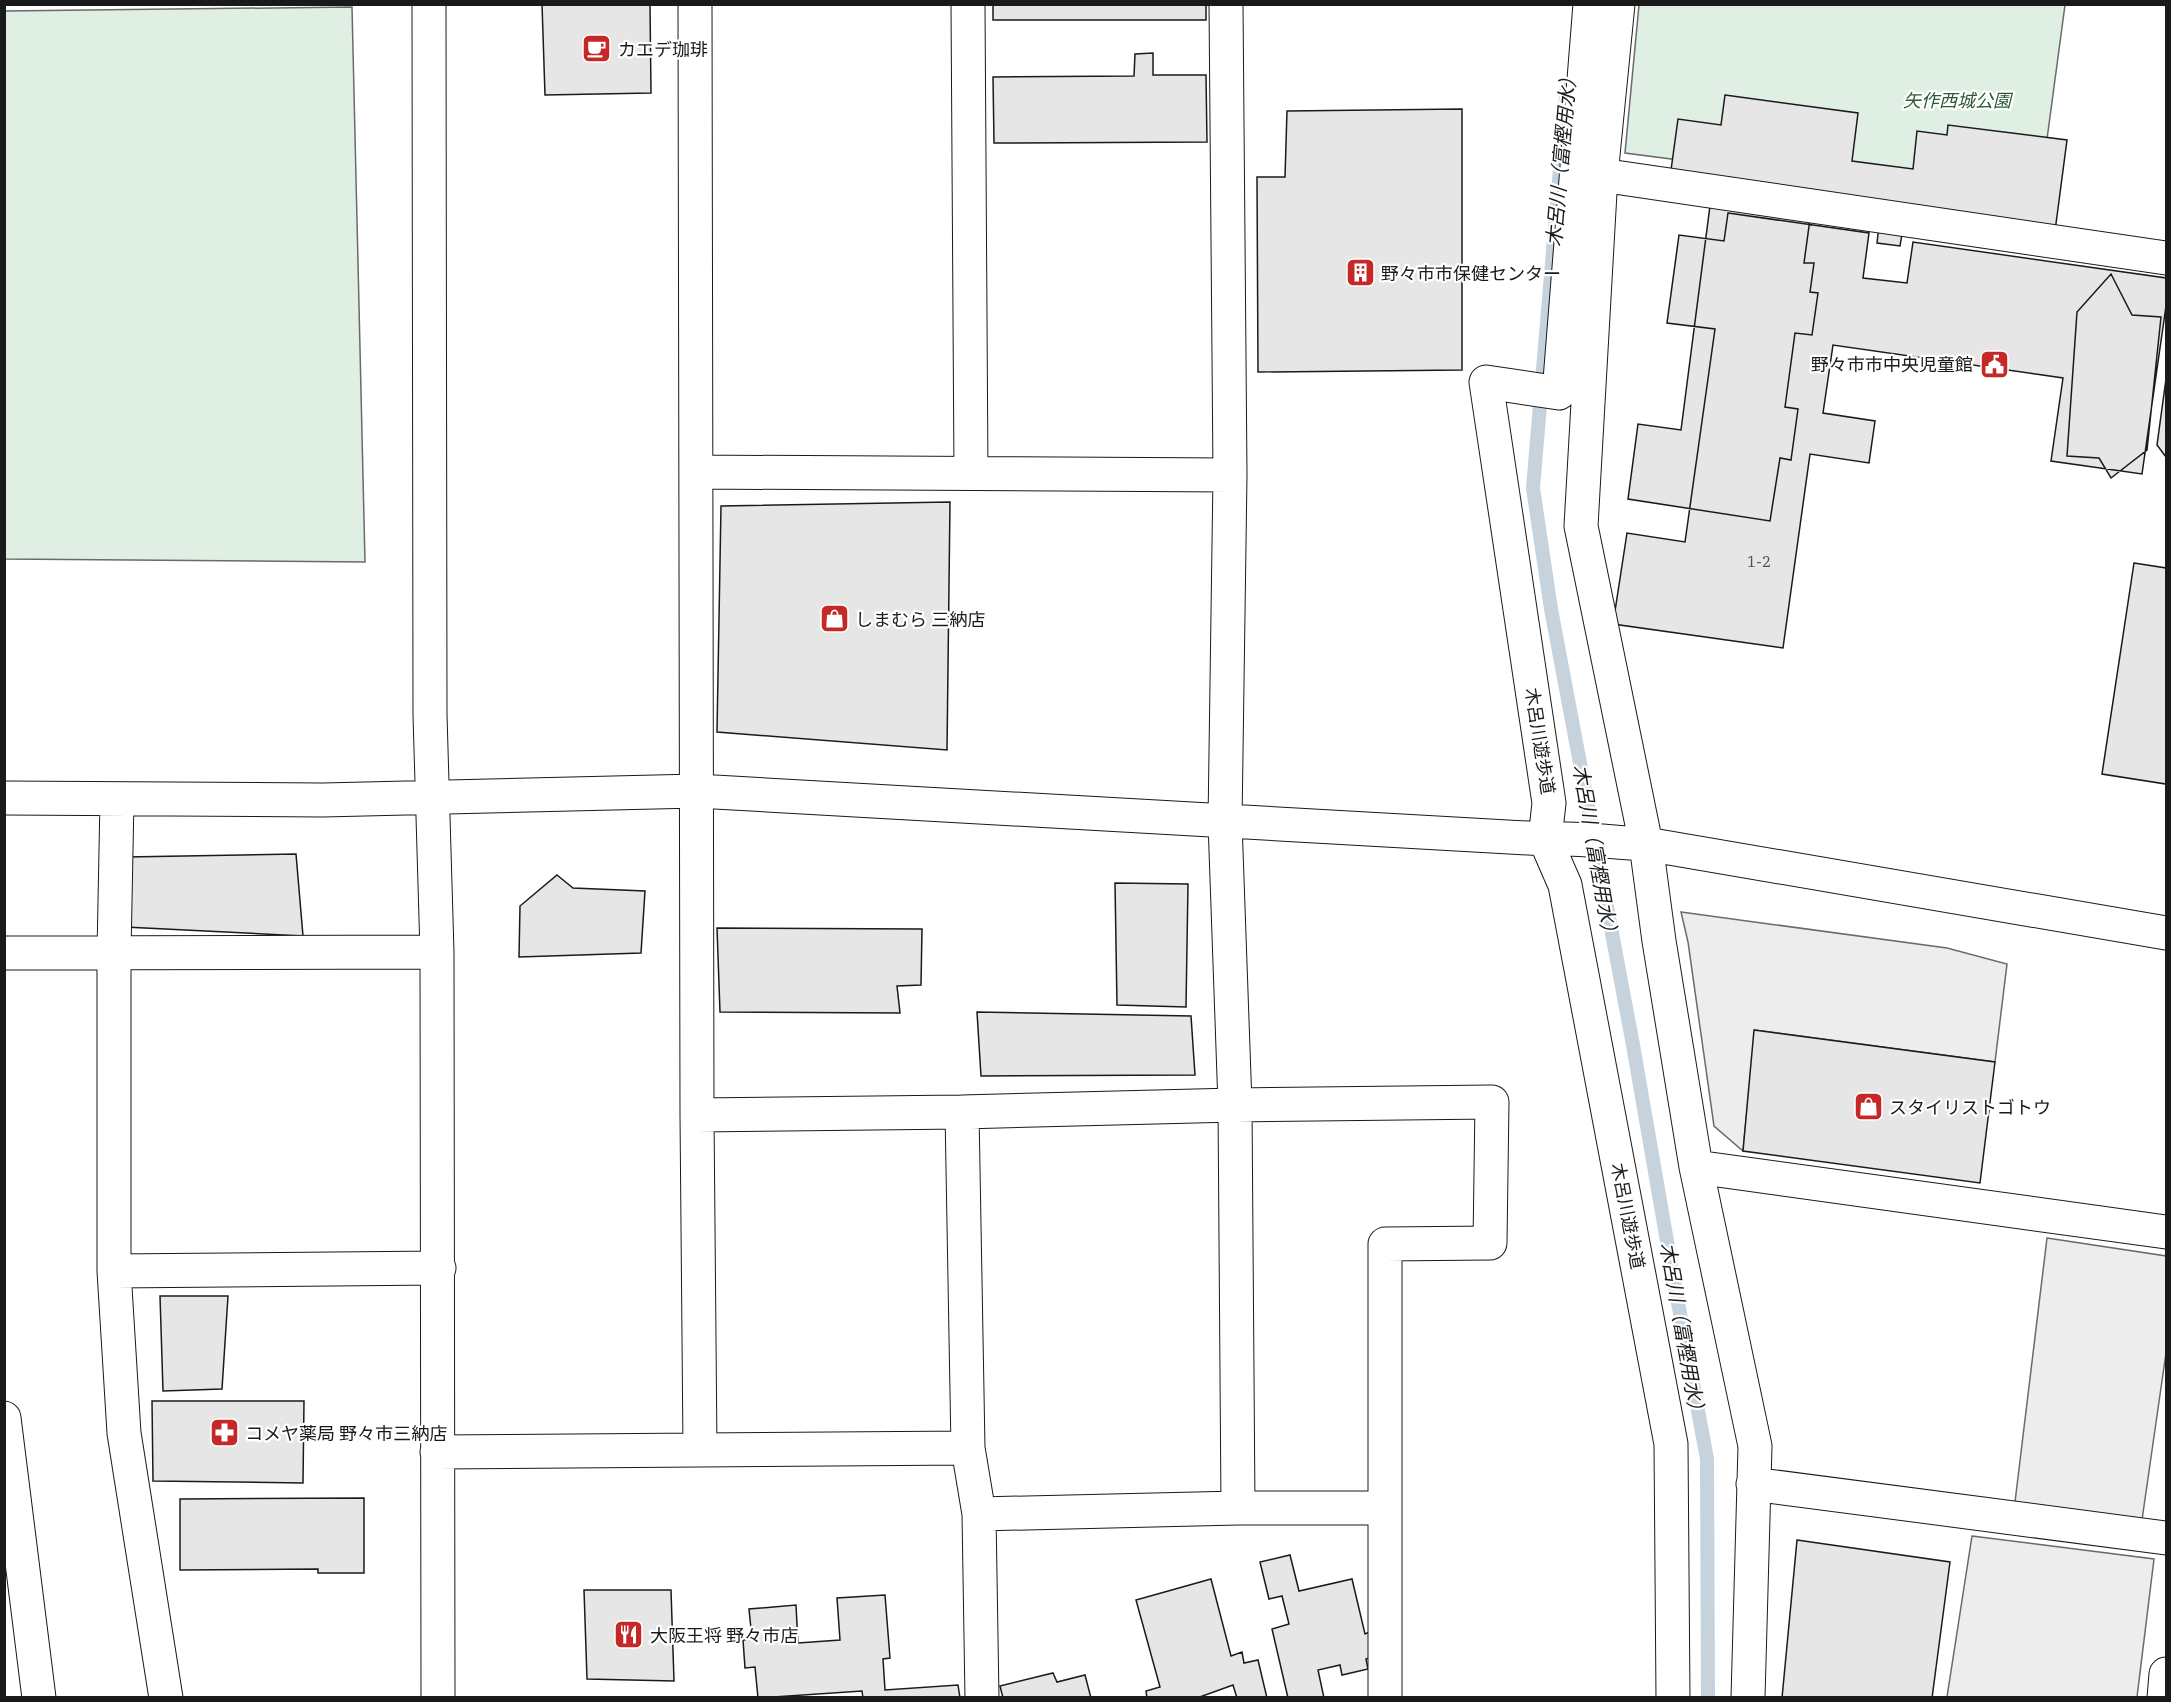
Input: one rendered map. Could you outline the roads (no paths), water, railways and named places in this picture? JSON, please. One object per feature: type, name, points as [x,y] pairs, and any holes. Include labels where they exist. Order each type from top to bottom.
[{"type":"street","points":[[429,4],[430,715],[437,952],[439,1268],[438,1698]]},
{"type":"street","points":[[695,4],[697,1115],[700,1449]]},
{"type":"street","points":[[968,4],[971,472]]},
{"type":"street","points":[[1226,4],[1230,475],[1225,822],[1235,1105],[1238,1508]]},
{"type":"street","name":"木呂川遊歩道","points":[[1590,4],[1559,393],[1486,382],[1554,838],[1565,885],[1671,1444],[1673,1698]]},
{"type":"street","points":[[1618,4],[1601,175],[1581,526],[1646,844],[1659,941],[1696,1167],[1755,1446],[1748,1698]]},
{"type":"street","points":[[1601,175],[2166,258]]},
{"type":"street","points":[[696,472],[1230,475]]},
{"type":"street","points":[[4,798],[323,800],[697,791],[1225,822],[1554,838],[1646,844],[2166,933]]},
{"type":"street","points":[[117,799],[114,953],[114,1271],[124,1433],[166,1698]]},
{"type":"street","points":[[4,953],[437,952]]},
{"type":"street","points":[[697,1115],[1492,1102],[1490,1243],[1385,1244],[1385,1698]]},
{"type":"street","points":[[962,1112],[968,1448],[979,1514],[982,1698]]},
{"type":"street","points":[[1696,1167],[2166,1232]]},
{"type":"street","points":[[114,1271],[439,1268]]},
{"type":"street","points":[[4,1418],[39,1698]]},
{"type":"street","points":[[437,1452],[968,1448]]},
{"type":"street","points":[[1753,1484],[2166,1539]]},
{"type":"street","points":[[979,1514],[1238,1508],[1385,1508]]},
{"type":"street","points":[[2164,1698],[2166,1674]]},
{"type":"waterway","name":"木呂川（富樫用水）","points":[[1567,85],[1533,488],[1551,609],[1633,1045],[1707,1459],[1708,1698]]},
{"type":"place","name":"カエデ珈琲","points":[[597,49]]},
{"type":"place","name":"野々市市保健センター","points":[[1360,273]]},
{"type":"place","name":"野々市市中央児童館","points":[[1994,364]]},
{"type":"place","name":"しまむら 三納店","points":[[834,619]]},
{"type":"place","name":"スタイリストゴトウ","points":[[1868,1107]]},
{"type":"place","name":"コメヤ薬局 野々市三納店","points":[[224,1433]]},
{"type":"place","name":"大阪王将 野々市店","points":[[629,1635]]},
{"type":"park label","name":"矢作西城公園","points":[[1957,100]]}]
